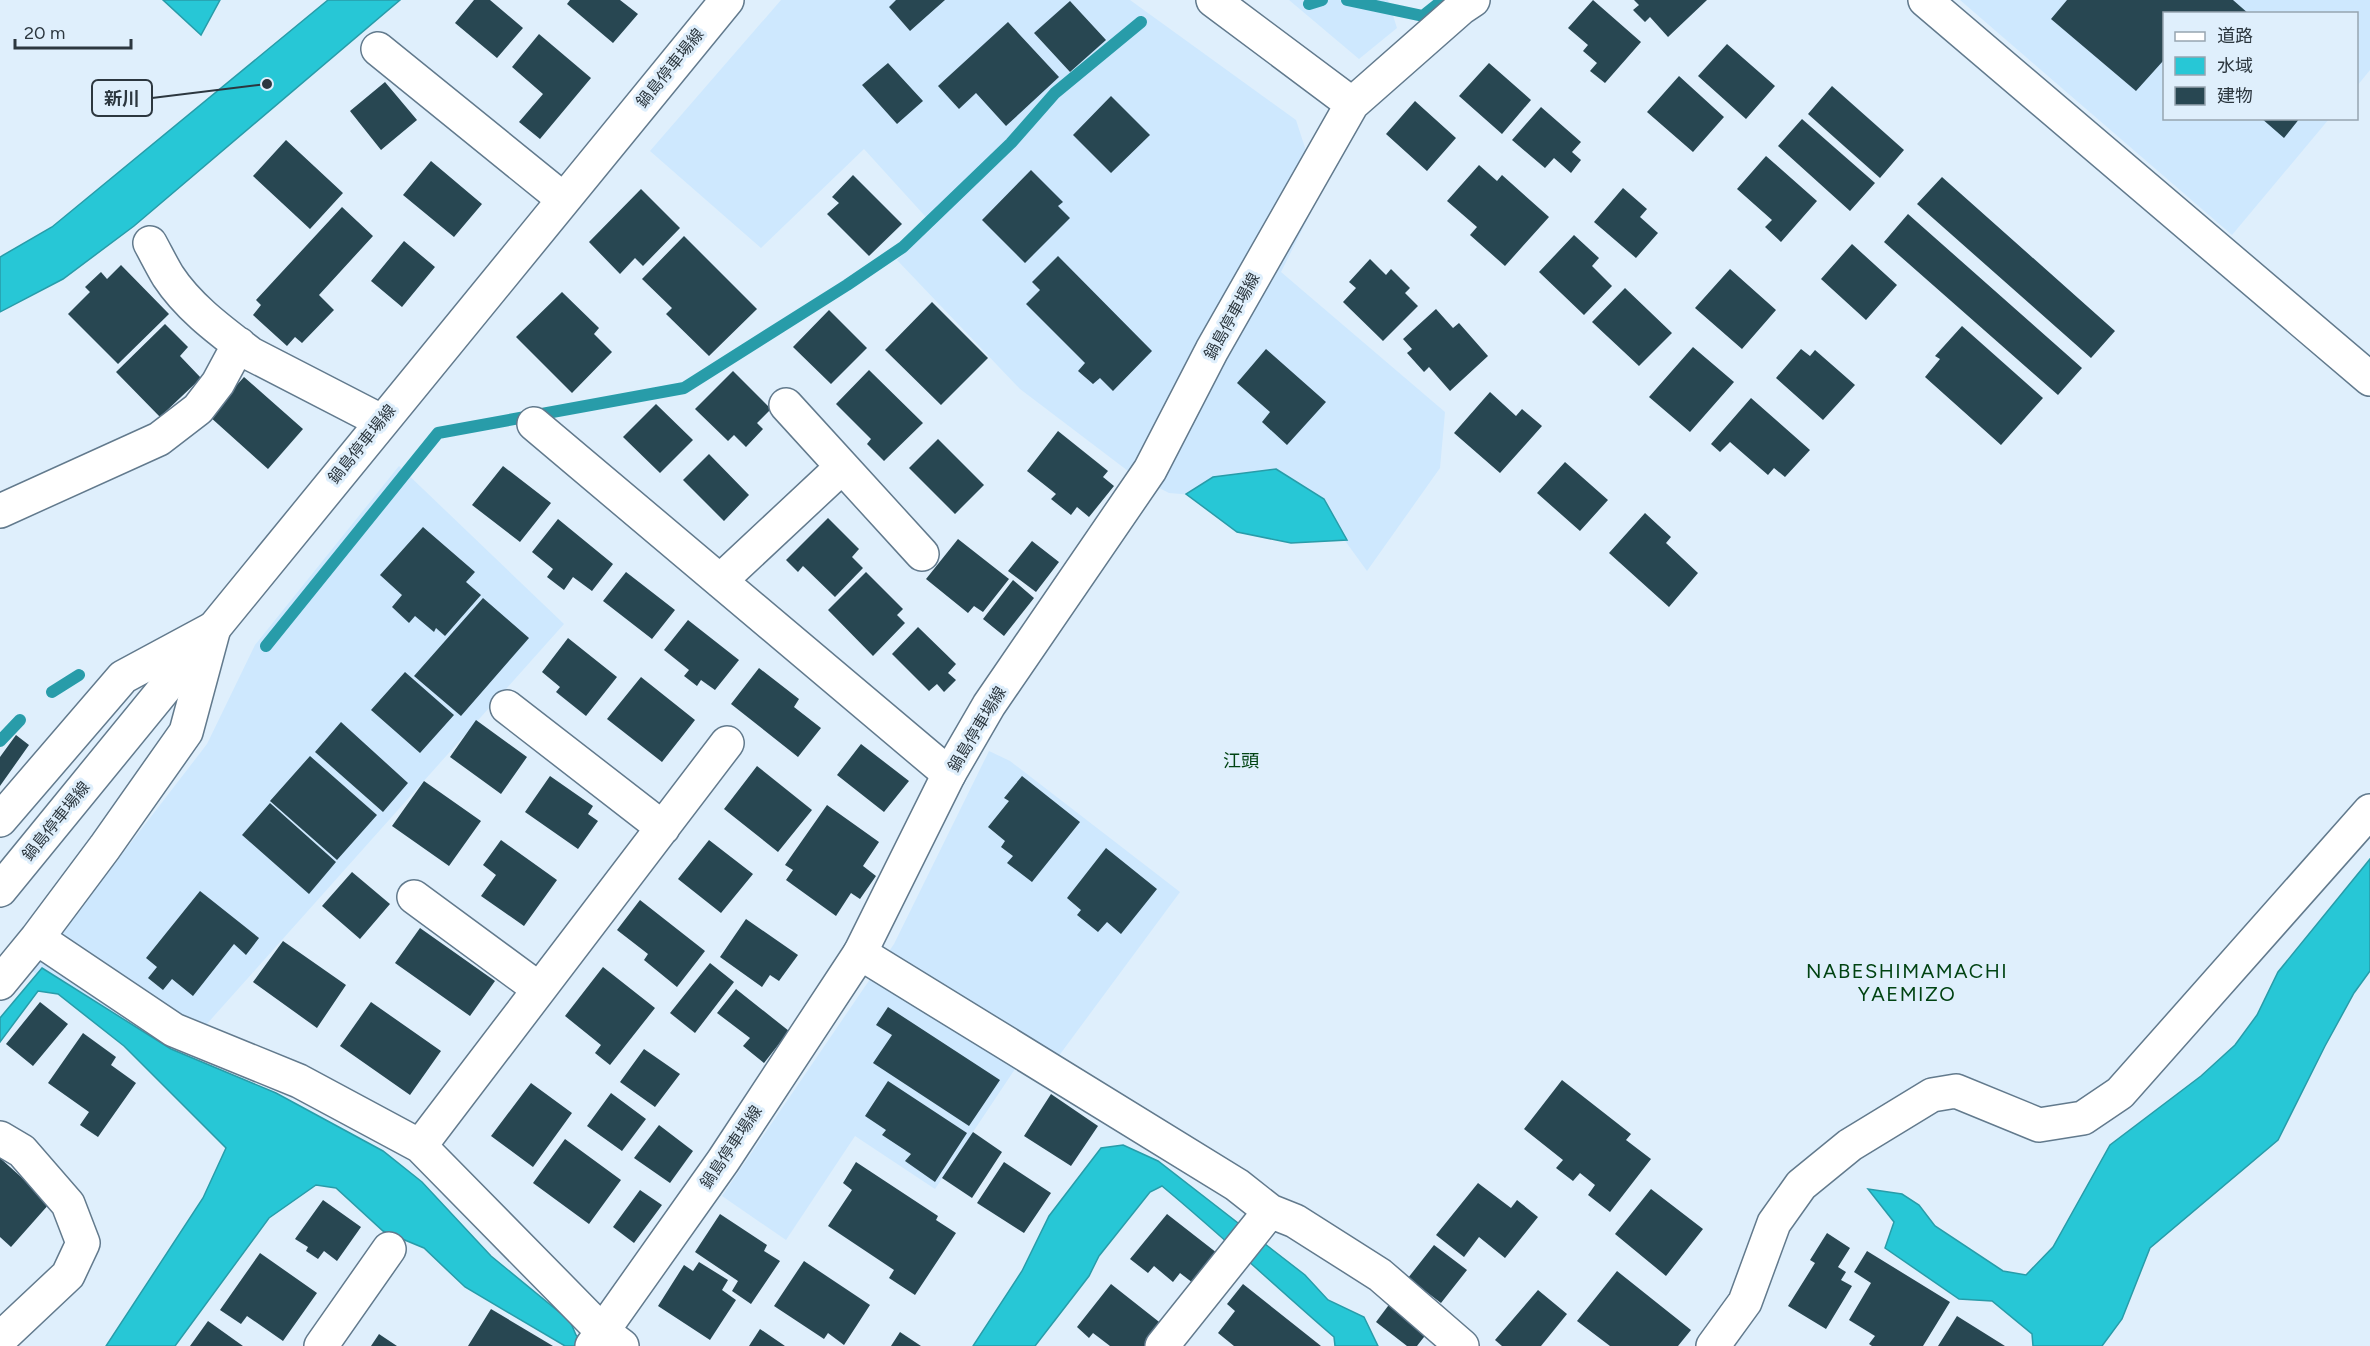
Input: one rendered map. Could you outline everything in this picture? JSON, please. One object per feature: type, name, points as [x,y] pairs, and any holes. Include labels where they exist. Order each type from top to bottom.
[{"type":"street","points":[[1213,0],[1352,104]]},
{"type":"street","name":"鍋島停車場線","points":[[602,1341],[860,953],[949,774],[989,705],[1150,470],[1212,350],[1352,104],[1473,0]]},
{"type":"street","points":[[1925,0],[2370,379]]},
{"type":"street","name":"鍋島停車場線","points":[[0,890],[563,199],[720,2]]},
{"type":"street","points":[[378,49],[563,199]]},
{"type":"street","points":[[150,243],[169,277],[190,302],[251,354],[381,421]]},
{"type":"street","points":[[0,511],[159,439],[198,409],[218,382],[239,344]]},
{"type":"street","points":[[786,405],[922,554]]},
{"type":"street","points":[[534,424],[949,774]]},
{"type":"street","points":[[720,581],[842,467]]},
{"type":"street","points":[[0,820],[123,677],[214,628]]},
{"type":"street","points":[[0,983],[105,847],[186,732],[214,628]]},
{"type":"street","points":[[507,707],[663,828]]},
{"type":"street","points":[[420,1146],[727,743]]},
{"type":"street","points":[[1713,1346],[1745,1302],[1774,1223],[1801,1185],[1850,1145],[1932,1095],[1956,1090],[2039,1125],[2083,1118],[2120,1093],[2370,812]]},
{"type":"street","points":[[414,897],[539,989]]},
{"type":"street","points":[[37,938],[174,1030],[299,1081],[420,1146],[602,1341]]},
{"type":"street","points":[[860,953],[1237,1185],[1265,1218],[1295,1221],[1380,1275],[1462,1346]]},
{"type":"street","points":[[0,1138],[22,1151],[68,1204],[83,1243],[68,1275],[0,1339]]},
{"type":"street","points":[[1162,1346],[1265,1218]]},
{"type":"street","points":[[321,1346],[389,1249]]},
{"type":"shaded area","points":[[781,0],[1130,0],[1296,120],[1320,194],[1281,272],[1445,412],[1440,468],[1367,571],[1319,505],[1169,493],[1132,474],[1020,389],[897,260],[934,226],[864,149],[761,248],[650,151]]},
{"type":"shaded area","points":[[1289,0],[1388,0],[1397,28],[1359,59]]},
{"type":"shaded area","points":[[1960,0],[2370,0],[2370,70],[2358,85],[2358,12],[2163,12],[2163,120],[2328,120],[2232,235]]},
{"type":"shaded area","points":[[399,466],[564,624],[172,1063],[32,971],[207,744],[255,645]]},
{"type":"shaded area","points":[[989,751],[1010,761],[1180,892],[1058,1057],[1019,1063],[935,1189],[855,1136],[786,1240],[722,1196],[894,944]]},
{"type":"water","points":[[163,0],[220,0],[201,35]]},
{"type":"water","points":[[328,0],[400,0],[134,226],[63,279],[0,312],[0,257],[52,227]]},
{"type":"water","points":[[1276,469],[1324,499],[1347,540],[1291,543],[1237,532],[1186,494],[1213,477]]},
{"type":"water","points":[[2370,859],[2370,971],[2354,993],[2325,1046],[2278,1140],[2150,1248],[2122,1319],[2102,1346],[2033,1346],[2032,1334],[1992,1301],[1959,1299],[1885,1248],[1894,1222],[1868,1189],[1902,1194],[1919,1205],[1935,1226],[2003,1271],[2026,1275],[2053,1247],[2110,1145],[2201,1076],[2235,1045],[2257,1015],[2278,972]]},
{"type":"water","points":[[42,968],[171,1049],[276,1093],[383,1151],[422,1182],[491,1256],[570,1321],[576,1335],[588,1346],[565,1346],[465,1287],[424,1248],[383,1231],[336,1188],[316,1185],[269,1218],[175,1346],[106,1346],[203,1198],[226,1148],[124,1046],[58,994],[38,991],[0,1042],[0,1018]]},
{"type":"water","points":[[1123,1145],[1158,1161],[1305,1275],[1328,1300],[1364,1317],[1378,1346],[1335,1346],[1334,1337],[1162,1186],[1150,1192],[1099,1256],[1089,1276],[1035,1346],[973,1346],[1022,1271],[1049,1216],[1101,1148]]},
{"type":"building","points":[[474,0],[490,0],[523,28],[497,58],[455,23]]},
{"type":"building","points":[[570,0],[620,0],[638,14],[613,43],[567,4]]},
{"type":"building","points":[[896,0],[945,0],[910,31],[889,7]]},
{"type":"building","points":[[1593,0],[1641,42],[1605,83],[1590,71],[1597,63],[1583,51],[1588,45],[1568,28]]},
{"type":"building","points":[[1634,0],[1707,0],[1668,37],[1650,17],[1645,22],[1633,10],[1639,5]]},
{"type":"building","points":[[2067,0],[2233,0],[2247,12],[2163,12],[2163,61],[2136,91],[2051,19]]},
{"type":"building","points":[[1070,1],[1106,40],[1070,72],[1034,33]]},
{"type":"building","points":[[1008,22],[1059,77],[1006,126],[976,93],[959,109],[938,86]]},
{"type":"building","points":[[539,34],[591,78],[540,139],[519,122],[543,94],[512,67]]},
{"type":"building","points":[[1727,44],[1775,86],[1746,119],[1698,76]]},
{"type":"building","points":[[888,63],[923,101],[897,124],[862,85]]},
{"type":"building","points":[[1489,63],[1531,100],[1502,134],[1459,96]]},
{"type":"building","points":[[1679,76],[1724,117],[1693,152],[1647,112]]},
{"type":"building","points":[[385,82],[417,120],[381,150],[350,111]]},
{"type":"building","points":[[1832,86],[1904,150],[1880,178],[1808,114]]},
{"type":"building","points":[[1111,96],[1150,135],[1111,173],[1073,135]]},
{"type":"building","points":[[1415,101],[1456,138],[1427,171],[1386,134]]},
{"type":"building","points":[[1541,107],[1581,142],[1572,152],[1581,160],[1571,173],[1554,158],[1545,168],[1512,140]]},
{"type":"building","points":[[1802,119],[1875,183],[1850,211],[1778,146]]},
{"type":"building","points":[[2263,120],[2298,120],[2284,138]]},
{"type":"building","points":[[286,140],[343,193],[310,229],[253,176]]},
{"type":"building","points":[[1766,156],[1817,201],[1781,242],[1765,227],[1772,220],[1737,189]]},
{"type":"building","points":[[431,161],[482,204],[454,237],[403,195]]},
{"type":"building","points":[[1479,165],[1497,181],[1502,175],[1549,217],[1505,266],[1470,235],[1477,227],[1447,201]]},
{"type":"building","points":[[1031,170],[1063,202],[1058,206],[1070,218],[1025,263],[982,220]]},
{"type":"building","points":[[853,175],[902,224],[869,256],[827,214],[839,203],[832,197]]},
{"type":"building","points":[[1942,177],[2115,331],[2091,358],[1917,204]]},
{"type":"building","points":[[1623,188],[1647,209],[1640,217],[1658,233],[1636,258],[1594,222]]},
{"type":"building","points":[[641,189],[680,228],[643,266],[635,258],[620,274],[589,242]]},
{"type":"building","points":[[342,207],[373,236],[319,295],[334,310],[302,343],[295,337],[287,346],[253,315],[261,305],[256,300]]},
{"type":"building","points":[[1908,214],[2082,368],[2058,395],[1884,242]]},
{"type":"building","points":[[1574,235],[1599,258],[1592,266],[1612,286],[1584,315],[1539,272]]},
{"type":"building","points":[[684,236],[757,309],[709,356],[666,314],[672,308],[642,279]]},
{"type":"building","points":[[404,241],[435,267],[402,307],[371,281]]},
{"type":"building","points":[[1852,244],[1897,285],[1866,320],[1821,279]]},
{"type":"building","points":[[1058,256],[1152,351],[1113,391],[1100,378],[1093,384],[1078,371],[1085,363],[1026,304],[1040,290],[1032,282]]},
{"type":"building","points":[[1370,259],[1386,275],[1391,269],[1410,288],[1405,293],[1418,306],[1383,341],[1343,302],[1356,288],[1349,282]]},
{"type":"building","points":[[121,265],[169,314],[118,364],[68,314],[90,292],[85,287],[101,272],[107,279]]},
{"type":"building","points":[[1730,269],[1776,310],[1742,349],[1695,308]]},
{"type":"building","points":[[1625,288],[1672,333],[1639,366],[1592,322]]},
{"type":"building","points":[[562,292],[599,328],[594,334],[612,352],[572,393],[516,337]]},
{"type":"building","points":[[932,302],[988,358],[941,405],[885,350]]},
{"type":"building","points":[[1436,309],[1453,328],[1459,323],[1488,356],[1450,391],[1429,367],[1424,372],[1407,353],[1412,349],[1403,339]]},
{"type":"building","points":[[829,310],[867,348],[831,384],[793,347]]},
{"type":"building","points":[[165,324],[188,347],[180,356],[201,378],[160,417],[116,372]]},
{"type":"building","points":[[1962,326],[2043,398],[2001,445],[1925,377],[1940,359],[1935,356]]},
{"type":"building","points":[[1693,347],[1734,382],[1690,432],[1649,397]]},
{"type":"building","points":[[1266,349],[1326,402],[1287,445],[1262,422],[1270,412],[1237,383]]},
{"type":"building","points":[[1801,349],[1810,356],[1815,350],[1855,385],[1823,420],[1776,378]]},
{"type":"building","points":[[869,370],[923,423],[884,461],[867,444],[871,439],[836,404]]},
{"type":"building","points":[[733,371],[771,409],[757,423],[763,429],[746,447],[734,435],[728,441],[695,409]]},
{"type":"building","points":[[244,377],[303,429],[268,469],[209,416]]},
{"type":"building","points":[[1490,392],[1516,416],[1522,409],[1542,426],[1500,473],[1454,433]]},
{"type":"building","points":[[1751,398],[1810,450],[1785,477],[1774,468],[1768,475],[1730,442],[1720,452],[1711,444]]},
{"type":"building","points":[[656,404],[693,440],[660,473],[623,437]]},
{"type":"building","points":[[1058,431],[1108,471],[1103,477],[1114,486],[1089,517],[1077,507],[1071,515],[1051,499],[1056,494],[1027,471]]},
{"type":"building","points":[[938,439],[984,485],[955,514],[909,468]]},
{"type":"building","points":[[709,454],[749,495],[724,521],[683,480]]},
{"type":"building","points":[[1565,462],[1608,500],[1580,531],[1537,493]]},
{"type":"building","points":[[503,466],[551,503],[520,542],[472,505]]},
{"type":"building","points":[[1645,513],[1671,537],[1666,543],[1698,573],[1669,607],[1609,553]]},
{"type":"building","points":[[828,518],[859,549],[852,557],[863,568],[835,597],[803,566],[798,572],[786,560]]},
{"type":"building","points":[[558,519],[613,564],[592,591],[573,577],[564,590],[547,577],[553,569],[532,552]]},
{"type":"building","points":[[423,527],[475,572],[466,582],[481,595],[445,636],[436,628],[434,632],[415,616],[409,623],[392,607],[402,595],[380,575]]},
{"type":"building","points":[[958,539],[1009,579],[983,612],[974,606],[968,613],[926,579]]},
{"type":"building","points":[[1032,541],[1059,562],[1036,592],[1008,571]]},
{"type":"building","points":[[626,572],[675,610],[652,639],[603,601]]},
{"type":"building","points":[[866,572],[903,609],[897,615],[905,623],[873,656],[828,610]]},
{"type":"building","points":[[1013,580],[1034,598],[1004,636],[983,619]]},
{"type":"building","points":[[483,598],[529,638],[461,716],[414,676]]},
{"type":"building","points":[[688,620],[739,660],[715,690],[701,680],[697,686],[684,676],[689,670],[664,650]]},
{"type":"building","points":[[918,627],[956,664],[948,673],[956,680],[944,692],[937,684],[929,691],[892,654]]},
{"type":"building","points":[[568,638],[617,677],[586,716],[556,692],[560,687],[542,672]]},
{"type":"building","points":[[759,668],[799,699],[794,707],[821,728],[798,757],[731,704]]},
{"type":"building","points":[[405,672],[454,715],[420,753],[371,710]]},
{"type":"building","points":[[641,677],[695,720],[662,762],[607,719]]},
{"type":"building","points":[[476,720],[527,757],[501,794],[450,757]]},
{"type":"building","points":[[341,722],[408,783],[383,812],[315,752]]},
{"type":"building","points":[[16,735],[29,745],[0,786],[0,757]]},
{"type":"building","points":[[861,744],[909,781],[884,812],[837,775]]},
{"type":"building","points":[[310,756],[377,815],[337,860],[270,801]]},
{"type":"building","points":[[757,766],[812,810],[778,852],[724,809]]},
{"type":"building","points":[[550,776],[593,806],[588,814],[598,821],[578,849],[525,812]]},
{"type":"building","points":[[1022,776],[1080,822],[1032,882],[1007,863],[1013,856],[1001,847],[1005,841],[988,827],[1009,801],[1004,798]]},
{"type":"building","points":[[424,781],[481,821],[449,866],[392,826]]},
{"type":"building","points":[[270,803],[336,862],[309,894],[242,835]]},
{"type":"building","points":[[827,805],[879,842],[863,866],[876,876],[860,899],[851,893],[836,916],[786,880],[793,870],[785,865]]},
{"type":"building","points":[[501,840],[557,880],[524,926],[481,896],[496,875],[483,865]]},
{"type":"building","points":[[709,840],[753,874],[721,913],[678,879]]},
{"type":"building","points":[[1106,848],[1157,889],[1121,934],[1107,922],[1098,932],[1077,915],[1081,910],[1067,898]]},
{"type":"building","points":[[352,872],[390,904],[360,939],[322,906]]},
{"type":"building","points":[[200,891],[259,938],[246,955],[234,944],[193,996],[172,979],[163,990],[148,978],[157,967],[146,958]]},
{"type":"building","points":[[640,900],[705,951],[677,987],[644,960],[648,954],[617,930]]},
{"type":"building","points":[[746,919],[798,955],[779,981],[770,975],[762,987],[720,957]]},
{"type":"building","points":[[420,928],[495,981],[470,1016],[395,963]]},
{"type":"building","points":[[283,941],[346,985],[317,1028],[253,982]]},
{"type":"building","points":[[710,963],[734,982],[695,1033],[670,1013]]},
{"type":"building","points":[[603,967],[655,1008],[610,1065],[595,1053],[601,1045],[565,1016]]},
{"type":"building","points":[[736,989],[789,1031],[764,1063],[743,1046],[750,1038],[717,1013]]},
{"type":"building","points":[[40,1002],[68,1024],[33,1066],[6,1044]]},
{"type":"building","points":[[371,1002],[441,1051],[410,1095],[340,1046]]},
{"type":"building","points":[[888,1007],[1000,1080],[969,1126],[873,1063],[892,1035],[876,1025]]},
{"type":"building","points":[[83,1033],[116,1057],[111,1065],[136,1083],[98,1137],[80,1125],[89,1112],[48,1083]]},
{"type":"building","points":[[644,1049],[680,1074],[655,1107],[620,1082]]},
{"type":"building","points":[[1562,1080],[1631,1134],[1626,1140],[1651,1159],[1610,1212],[1588,1195],[1595,1185],[1580,1173],[1573,1181],[1556,1168],[1563,1160],[1524,1129]]},
{"type":"building","points":[[888,1081],[967,1133],[935,1182],[905,1161],[911,1154],[882,1135],[886,1130],[865,1116]]},
{"type":"building","points":[[531,1083],[572,1113],[533,1167],[491,1136]]},
{"type":"building","points":[[611,1093],[646,1119],[622,1151],[587,1126]]},
{"type":"building","points":[[1051,1094],[1098,1126],[1071,1166],[1024,1136]]},
{"type":"building","points":[[659,1125],[693,1151],[670,1183],[634,1158]]},
{"type":"building","points":[[973,1132],[1002,1152],[972,1198],[942,1178]]},
{"type":"building","points":[[565,1139],[621,1180],[589,1224],[533,1183]]},
{"type":"building","points":[[0,1158],[50,1203],[11,1247],[0,1237]]},
{"type":"building","points":[[856,1162],[938,1216],[936,1220],[956,1233],[915,1295],[889,1278],[894,1270],[828,1226],[852,1190],[843,1183]]},
{"type":"building","points":[[1004,1162],[1051,1193],[1024,1233],[977,1203]]},
{"type":"building","points":[[1478,1183],[1511,1208],[1517,1200],[1538,1217],[1505,1258],[1479,1237],[1464,1257],[1436,1235]]},
{"type":"building","points":[[1651,1189],[1703,1229],[1666,1276],[1615,1234]]},
{"type":"building","points":[[640,1190],[662,1205],[634,1243],[613,1227]]},
{"type":"building","points":[[323,1200],[361,1227],[337,1261],[324,1251],[318,1259],[306,1251],[308,1247],[295,1239]]},
{"type":"building","points":[[720,1214],[767,1245],[764,1251],[780,1261],[751,1304],[732,1291],[738,1281],[695,1252]]},
{"type":"building","points":[[1167,1214],[1217,1253],[1193,1283],[1180,1273],[1173,1282],[1154,1266],[1148,1273],[1130,1259]]},
{"type":"building","points":[[1827,1233],[1850,1248],[1838,1267],[1846,1272],[1841,1280],[1852,1286],[1826,1329],[1788,1306],[1815,1263],[1810,1260]]},
{"type":"building","points":[[1434,1245],[1467,1270],[1441,1303],[1408,1278]]},
{"type":"building","points":[[1867,1251],[1950,1302],[1923,1346],[1872,1346],[1869,1344],[1875,1336],[1849,1320],[1871,1283],[1854,1272]]},
{"type":"building","points":[[260,1253],[317,1293],[283,1341],[247,1316],[241,1324],[220,1310]]},
{"type":"building","points":[[804,1261],[870,1305],[844,1345],[828,1333],[824,1339],[774,1306]]},
{"type":"building","points":[[699,1262],[728,1280],[722,1290],[736,1300],[710,1340],[658,1306],[684,1265],[693,1271]]},
{"type":"building","points":[[1617,1271],[1691,1330],[1678,1346],[1610,1346],[1577,1321]]},
{"type":"building","points":[[1111,1284],[1163,1325],[1145,1346],[1110,1346],[1093,1333],[1089,1338],[1077,1327]]},
{"type":"building","points":[[1243,1284],[1321,1346],[1234,1346],[1218,1333],[1235,1311],[1227,1304]]},
{"type":"building","points":[[1538,1290],[1567,1314],[1541,1346],[1502,1346],[1495,1340]]},
{"type":"building","points":[[1394,1298],[1431,1328],[1417,1346],[1407,1346],[1376,1322]]},
{"type":"building","points":[[491,1309],[553,1346],[468,1346]]},
{"type":"building","points":[[1957,1316],[2005,1346],[1938,1346]]},
{"type":"building","points":[[208,1321],[243,1346],[190,1346]]},
{"type":"building","points":[[760,1329],[785,1346],[749,1346]]},
{"type":"building","points":[[900,1332],[921,1346],[891,1346]]},
{"type":"building","points":[[379,1334],[397,1346],[371,1346]]},
{"type":"waterway","points":[[1309,4],[1322,0]]},
{"type":"waterway","points":[[1347,0],[1423,16],[1443,0]]},
{"type":"waterway","points":[[266,646],[438,433],[684,388],[903,247],[1011,143],[1055,93],[1141,22]]},
{"type":"waterway","points":[[52,692],[79,675]]},
{"type":"waterway","points":[[0,741],[20,720]]},
{"type":"place","name":"新川","points":[[267,84]]},
{"type":"district","name":"江頭","points":[[1241,761]]},
{"type":"district","name":"NABESHIMAMACHI YAEMIZO","points":[[1907,982]]}]
